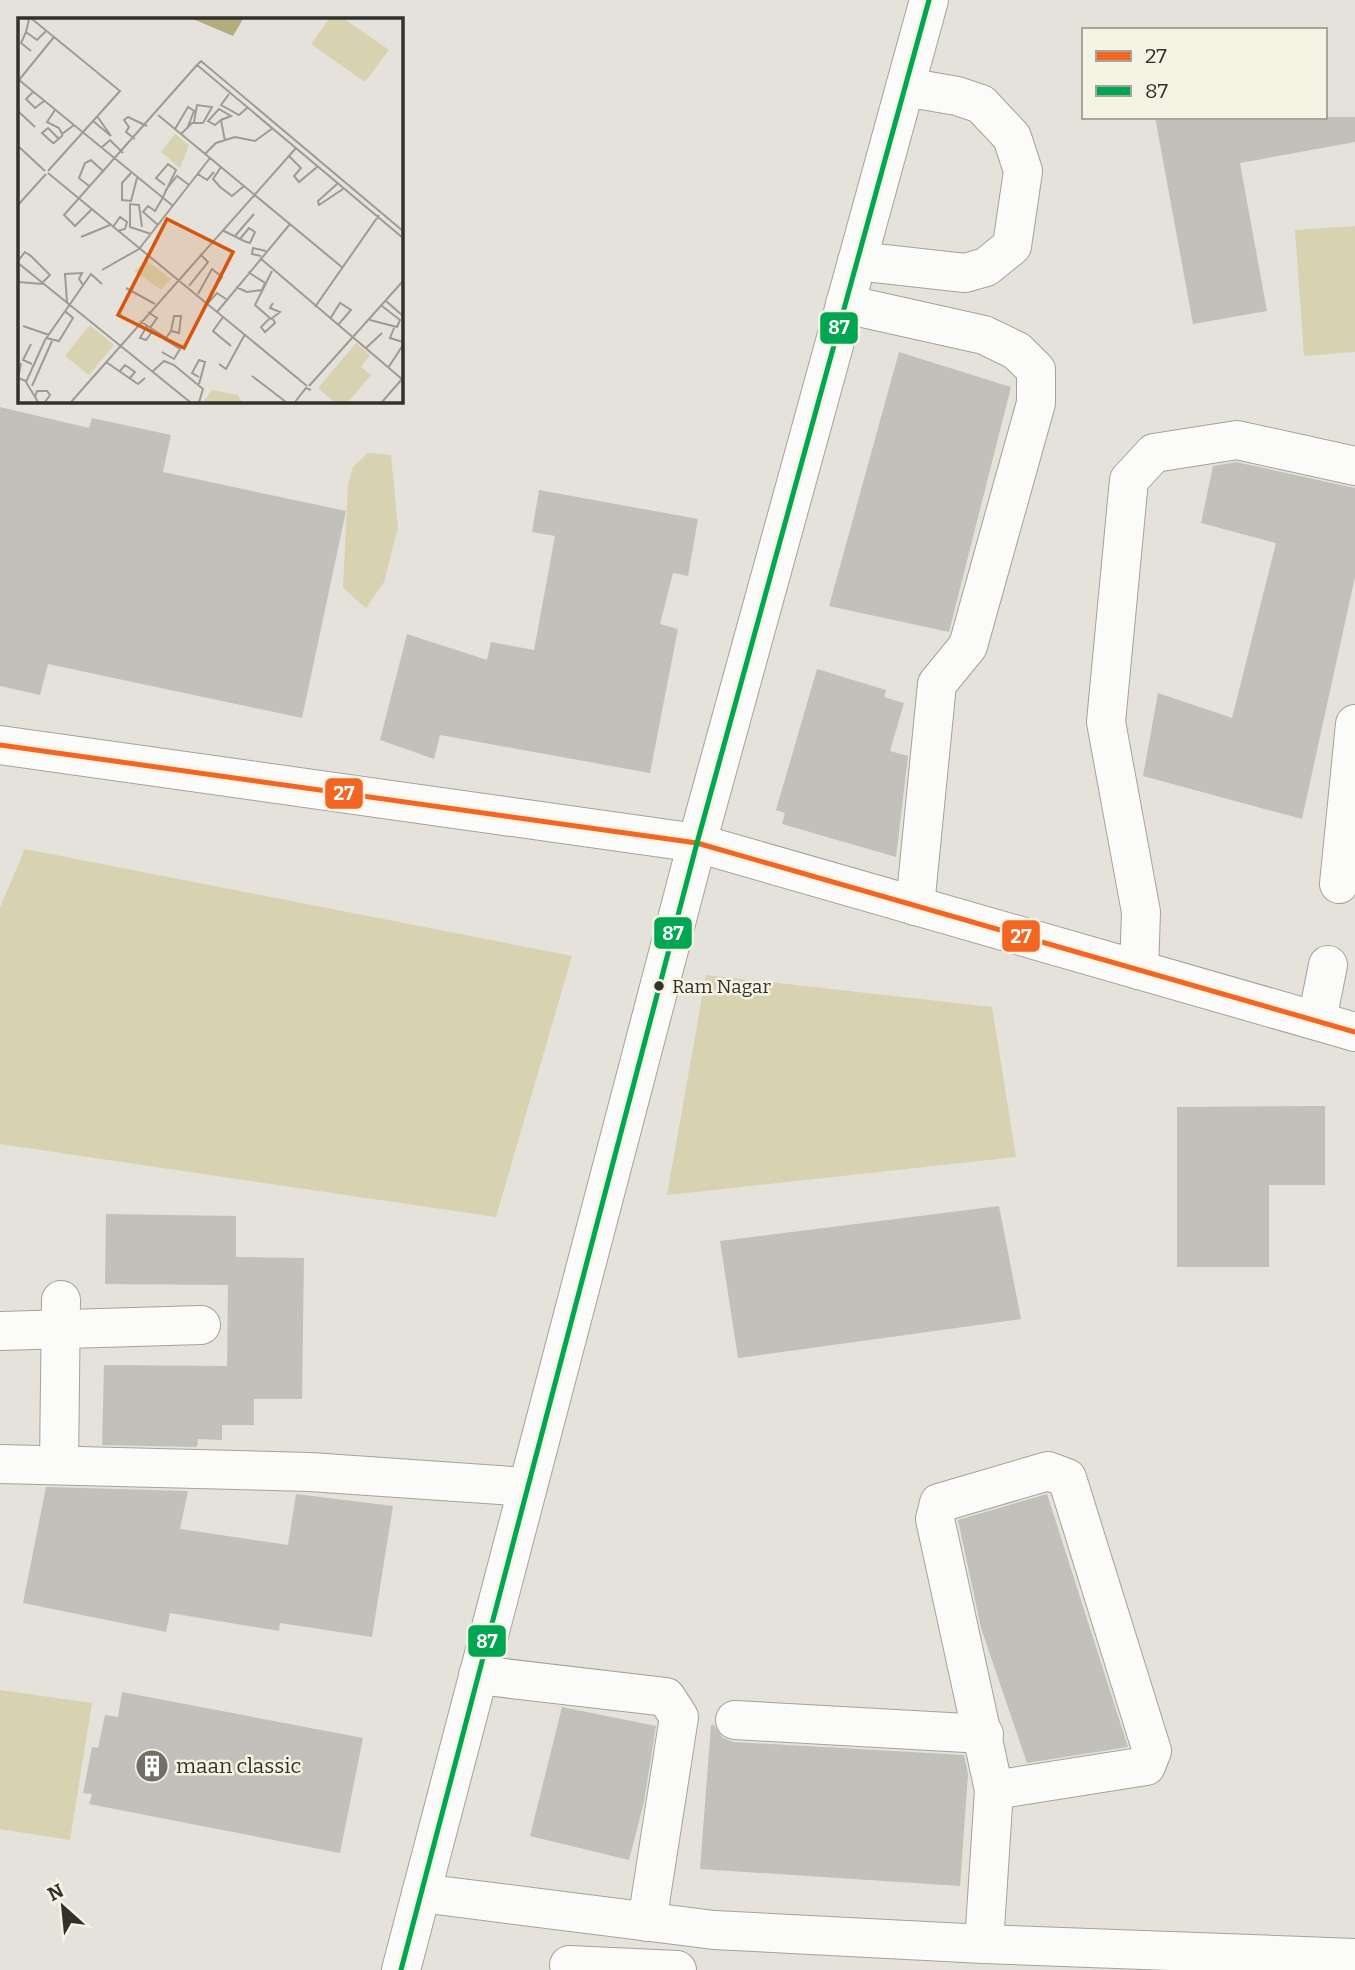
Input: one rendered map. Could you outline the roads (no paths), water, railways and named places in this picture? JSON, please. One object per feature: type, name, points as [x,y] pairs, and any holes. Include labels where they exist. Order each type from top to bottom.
[{"type":"street","points":[[401,1970],[697,843],[929,0]]},
{"type":"street","points":[[857,261],[965,273],[986,267],[1012,246],[1023,171],[1012,137],[981,104],[957,96],[905,87]]},
{"type":"street","points":[[845,304],[984,335],[1017,351],[1036,370],[1036,403],[968,646],[937,684],[915,906]]},
{"type":"street","points":[[1139,970],[1141,912],[1106,722],[1129,480],[1154,453],[1237,440],[1355,466]]},
{"type":"street","points":[[1339,884],[1355,724]]},
{"type":"street","points":[[0,745],[697,843],[1355,1032]]},
{"type":"street","points":[[1317,1020],[1328,965]]},
{"type":"street","points":[[59,1465],[61,1315]]},
{"type":"street","points":[[0,1331],[61,1315],[201,1325]]},
{"type":"street","points":[[0,1464],[310,1472],[527,1487]]},
{"type":"street","points":[[984,1944],[994,1790],[984,1734],[935,1519],[939,1503],[1048,1471],[1067,1478],[1152,1751],[1146,1766],[994,1790]]},
{"type":"street","points":[[478,1675],[666,1697],[679,1717],[647,1922]]},
{"type":"street","points":[[735,1720],[984,1734]]},
{"type":"street","points":[[421,1893],[692,1927],[984,1944],[1355,1958]]},
{"type":"street","points":[[576,1913],[569,1967],[677,1970]]},
{"type":"street","points":[[690,1970],[692,1927]]},
{"type":"place","name":"Ram Nagar","points":[[659,986]]},
{"type":"place","name":"maan classic","points":[[152,1766]]}]
